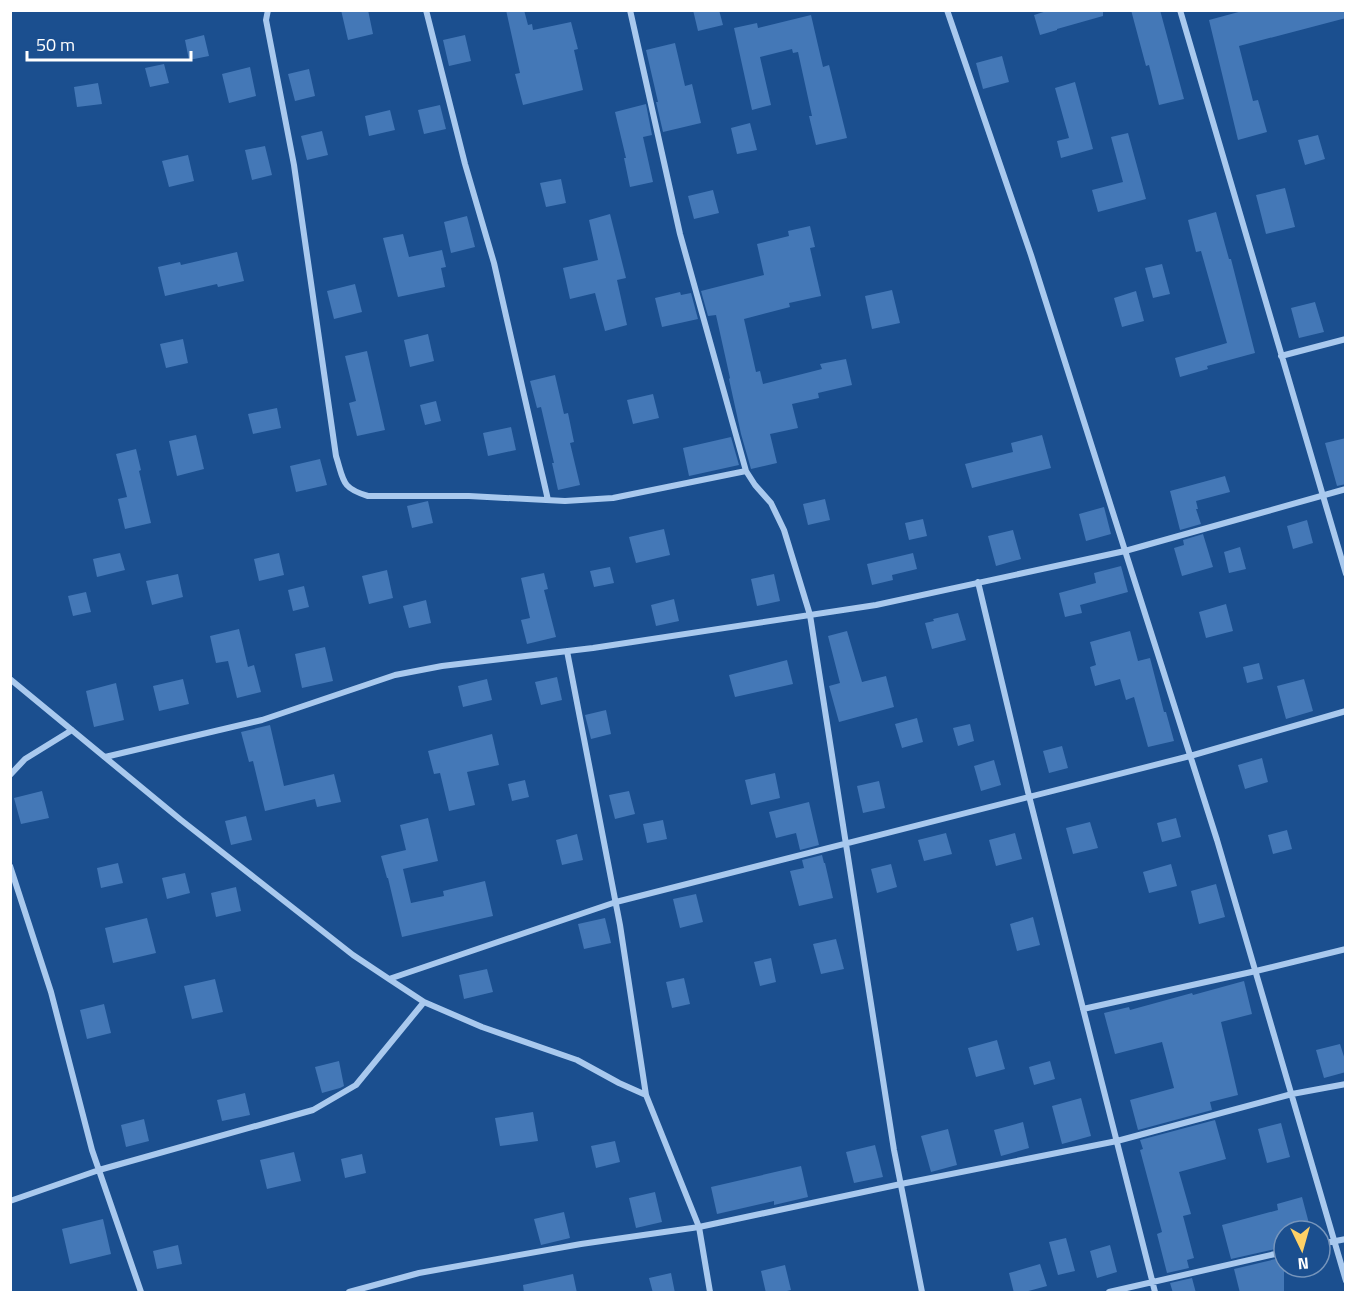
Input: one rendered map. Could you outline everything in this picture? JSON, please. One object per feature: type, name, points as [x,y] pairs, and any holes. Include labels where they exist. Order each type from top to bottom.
[{"type":"street","points":[[268,10],[266,20],[294,165],[336,456],[345,484],[354,492],[368,496],[469,496],[565,501],[613,498],[746,471]]},
{"type":"street","points":[[426,10],[462,153],[494,263],[548,500]]},
{"type":"street","points":[[630,10],[680,234],[746,471],[771,503],[784,530],[810,615],[894,1150],[922,1293]]},
{"type":"street","points":[[947,10],[1031,255],[1217,840],[1346,1281]]},
{"type":"street","points":[[1180,10],[1346,574]]},
{"type":"street","points":[[1281,356],[1346,339]]},
{"type":"street","points":[[105,757],[262,720],[395,675],[442,666],[567,651],[876,604],[1125,551],[1346,489]]},
{"type":"street","points":[[978,582],[1029,796],[1155,1293]]},
{"type":"street","points":[[567,651],[616,902],[646,1095],[699,1227],[710,1293]]},
{"type":"street","points":[[10,679],[181,820],[353,955],[424,1002],[482,1027],[577,1060],[646,1095]]},
{"type":"street","points":[[389,979],[616,902],[1190,756],[1346,711]]},
{"type":"street","points":[[10,775],[25,759],[72,730]]},
{"type":"street","points":[[10,866],[51,992],[92,1150],[141,1293]]},
{"type":"street","points":[[1083,1009],[1346,949]]},
{"type":"street","points":[[10,1201],[99,1170],[313,1110],[356,1085],[424,1002]]},
{"type":"street","points":[[348,1293],[418,1273],[581,1244],[699,1227],[1117,1141],[1292,1094],[1346,1084]]},
{"type":"street","points":[[1334,1241],[1346,1239]]},
{"type":"street","points":[[1109,1293],[1272,1255]]},
{"type":"building","points":[[341,10],[368,10],[373,34],[348,40]]},
{"type":"building","points":[[506,10],[524,10],[528,25],[532,24],[533,30],[571,22],[578,49],[574,50],[583,90],[523,105],[515,74],[520,73]]},
{"type":"building","points":[[693,10],[719,10],[723,25],[698,31]]},
{"type":"building","points":[[1050,10],[1103,10],[1103,16],[1040,35],[1034,15]]},
{"type":"building","points":[[1131,10],[1160,10],[1184,99],[1159,105]]},
{"type":"building","points":[[1246,10],[1346,10],[1346,18],[1239,46],[1253,101],[1258,100],[1267,132],[1238,140],[1209,20]]},
{"type":"building","points":[[811,15],[823,67],[829,65],[847,138],[816,145],[798,52],[793,53],[792,49],[760,57],[771,105],[752,110],[734,28],[757,23],[758,28]]},
{"type":"building","points":[[204,35],[209,56],[189,60],[185,40]]},
{"type":"building","points":[[465,35],[471,61],[449,66],[443,40]]},
{"type":"building","points":[[675,43],[685,86],[692,84],[701,123],[663,132],[646,50]]},
{"type":"building","points":[[1002,56],[1009,82],[983,89],[976,63]]},
{"type":"building","points":[[164,64],[169,83],[150,87],[145,68]]},
{"type":"building","points":[[250,67],[256,96],[229,103],[222,74]]},
{"type":"building","points":[[309,69],[315,96],[295,101],[288,74]]},
{"type":"building","points":[[1075,82],[1093,149],[1061,158],[1057,141],[1069,138],[1055,88]]},
{"type":"building","points":[[98,83],[102,104],[77,107],[74,87]]},
{"type":"building","points":[[646,104],[652,135],[643,137],[653,182],[630,187],[615,112]]},
{"type":"building","points":[[440,105],[446,129],[424,134],[418,110]]},
{"type":"building","points":[[390,110],[395,130],[369,136],[365,116]]},
{"type":"building","points":[[750,123],[757,150],[737,154],[731,128]]},
{"type":"building","points":[[322,131],[328,155],[307,160],[301,136]]},
{"type":"building","points":[[1128,133],[1146,199],[1098,212],[1092,190],[1123,182],[1111,137]]},
{"type":"building","points":[[1318,135],[1325,159],[1305,165],[1298,140]]},
{"type":"building","points":[[265,146],[272,175],[252,180],[245,150]]},
{"type":"building","points":[[188,155],[194,181],[169,187],[162,161]]},
{"type":"building","points":[[561,179],[566,203],[546,207],[540,183]]},
{"type":"building","points":[[1285,188],[1295,227],[1266,234],[1256,195]]},
{"type":"building","points":[[713,190],[719,213],[694,219],[688,196]]},
{"type":"building","points":[[1216,212],[1229,259],[1231,259],[1255,353],[1207,366],[1208,369],[1180,377],[1175,358],[1227,343],[1201,251],[1196,252],[1188,220]]},
{"type":"building","points":[[610,214],[626,278],[617,280],[627,325],[605,331],[595,293],[570,299],[563,268],[598,260],[589,220]]},
{"type":"building","points":[[467,216],[475,247],[451,253],[444,222]]},
{"type":"building","points":[[810,226],[815,247],[810,248],[821,296],[789,303],[790,307],[744,319],[756,372],[760,371],[763,384],[822,369],[820,364],[846,359],[852,385],[818,393],[819,398],[792,404],[798,428],[770,434],[777,463],[751,469],[741,434],[716,315],[708,316],[701,291],[764,275],[757,244],[789,236],[788,231]]},
{"type":"building","points":[[403,234],[409,257],[442,250],[446,267],[441,268],[445,287],[398,297],[383,238]]},
{"type":"building","points":[[237,252],[244,281],[218,287],[217,284],[165,296],[158,267],[180,262],[181,265]]},
{"type":"building","points":[[1162,264],[1170,294],[1153,298],[1145,268]]},
{"type":"building","points":[[355,284],[362,312],[334,319],[327,291]]},
{"type":"building","points":[[892,290],[900,323],[872,329],[865,296]]},
{"type":"building","points":[[1136,291],[1144,321],[1122,327],[1114,298]]},
{"type":"building","points":[[680,292],[681,295],[691,293],[698,319],[662,327],[655,298]]},
{"type":"building","points":[[1315,302],[1324,332],[1299,338],[1291,308]]},
{"type":"building","points":[[428,334],[434,361],[410,367],[404,340]]},
{"type":"building","points":[[183,339],[188,363],[166,368],[160,344]]},
{"type":"building","points":[[367,351],[385,430],[357,436],[349,403],[356,401],[345,356]]},
{"type":"building","points":[[555,375],[564,414],[568,413],[574,442],[570,443],[580,485],[558,490],[541,407],[537,408],[530,381]]},
{"type":"building","points":[[653,394],[659,418],[633,424],[627,400]]},
{"type":"building","points":[[436,401],[441,421],[425,425],[420,405]]},
{"type":"building","points":[[277,408],[281,428],[253,434],[248,414]]},
{"type":"building","points":[[511,427],[516,450],[488,456],[483,433]]},
{"type":"building","points":[[196,435],[204,469],[177,476],[169,441]]},
{"type":"building","points":[[1042,435],[1051,468],[972,488],[965,464],[1013,452],[1011,443]]},
{"type":"building","points":[[731,437],[739,465],[689,476],[683,448]]},
{"type":"building","points":[[1346,438],[1346,484],[1337,486],[1325,443]]},
{"type":"building","points":[[136,449],[151,523],[125,529],[118,499],[127,497],[116,454]]},
{"type":"building","points":[[320,459],[327,485],[296,492],[290,466]]},
{"type":"building","points":[[1225,476],[1230,492],[1196,501],[1201,524],[1180,530],[1170,491]]},
{"type":"building","points":[[825,499],[830,520],[808,525],[803,504]]},
{"type":"building","points":[[428,501],[433,523],[412,528],[407,506]]},
{"type":"building","points":[[1104,507],[1111,534],[1086,541],[1079,514]]},
{"type":"building","points":[[923,519],[927,536],[909,540],[905,523]]},
{"type":"building","points":[[1307,520],[1313,543],[1293,549],[1287,526]]},
{"type":"building","points":[[664,529],[670,555],[636,563],[629,537]]},
{"type":"building","points":[[1013,530],[1021,559],[996,566],[988,536]]},
{"type":"building","points":[[1203,534],[1213,567],[1182,576],[1174,548],[1184,545],[1183,540]]},
{"type":"building","points":[[1240,547],[1246,569],[1229,573],[1224,552]]},
{"type":"building","points":[[120,553],[125,570],[97,577],[93,559]]},
{"type":"building","points":[[279,553],[284,575],[259,581],[254,559]]},
{"type":"building","points":[[913,553],[917,569],[892,575],[893,580],[872,585],[867,564]]},
{"type":"building","points":[[1121,566],[1128,592],[1080,605],[1082,613],[1065,617],[1059,593],[1096,583],[1094,573]]},
{"type":"building","points":[[610,567],[614,583],[594,587],[590,571]]},
{"type":"building","points":[[387,570],[393,598],[369,604],[362,576]]},
{"type":"building","points":[[544,573],[548,589],[544,590],[556,637],[527,644],[521,620],[530,618],[521,578]]},
{"type":"building","points":[[178,574],[183,597],[152,605],[146,581]]},
{"type":"building","points":[[774,574],[780,601],[757,606],[751,579]]},
{"type":"building","points":[[304,586],[309,607],[293,611],[288,590]]},
{"type":"building","points":[[86,592],[91,612],[73,616],[68,596]]},
{"type":"building","points":[[674,599],[679,621],[656,626],[651,605]]},
{"type":"building","points":[[426,600],[431,623],[409,628],[403,606]]},
{"type":"building","points":[[1226,604],[1233,631],[1206,638],[1199,612]]},
{"type":"building","points":[[958,613],[966,640],[932,649],[925,623]]},
{"type":"building","points":[[239,629],[248,667],[254,665],[261,692],[237,698],[228,661],[216,663],[210,636]]},
{"type":"building","points":[[847,631],[862,682],[886,676],[894,707],[839,722],[829,686],[840,683],[828,636]]},
{"type":"building","points":[[1130,631],[1138,661],[1150,658],[1174,741],[1148,747],[1134,697],[1126,700],[1120,679],[1095,686],[1090,667],[1096,665],[1090,642]]},
{"type":"building","points":[[325,647],[333,681],[302,688],[295,654]]},
{"type":"building","points":[[787,660],[793,684],[735,697],[729,675]]},
{"type":"building","points":[[1259,663],[1263,679],[1247,683],[1243,667]]},
{"type":"building","points":[[557,677],[562,700],[541,705],[535,682]]},
{"type":"building","points":[[183,679],[189,704],[159,711],[153,686]]},
{"type":"building","points":[[487,679],[492,700],[463,707],[458,686]]},
{"type":"building","points":[[1304,679],[1313,711],[1286,719],[1277,686]]},
{"type":"building","points":[[116,683],[124,720],[94,727],[86,691]]},
{"type":"building","points":[[606,710],[611,734],[591,739],[585,715]]},
{"type":"building","points":[[917,718],[923,742],[902,748],[895,724]]},
{"type":"building","points":[[970,724],[974,741],[958,746],[953,728]]},
{"type":"building","points":[[270,725],[284,786],[334,774],[341,802],[317,807],[315,799],[265,811],[253,761],[249,762],[241,732]]},
{"type":"building","points":[[492,734],[499,765],[467,772],[475,805],[449,811],[440,773],[434,774],[428,751]]},
{"type":"building","points":[[1062,746],[1068,768],[1049,773],[1043,751]]},
{"type":"building","points":[[1262,758],[1268,782],[1245,789],[1238,765]]},
{"type":"building","points":[[994,760],[1001,785],[981,791],[974,766]]},
{"type":"building","points":[[775,773],[780,798],[751,805],[745,780]]},
{"type":"building","points":[[525,780],[529,797],[512,801],[508,784]]},
{"type":"building","points":[[879,781],[885,808],[863,813],[857,786]]},
{"type":"building","points":[[42,791],[49,818],[21,824],[14,798]]},
{"type":"building","points":[[629,791],[635,814],[615,819],[609,795]]},
{"type":"building","points":[[809,802],[819,845],[800,850],[796,833],[776,838],[769,812]]},
{"type":"building","points":[[246,816],[252,840],[231,845],[225,821]]},
{"type":"building","points":[[428,818],[438,861],[403,869],[411,903],[444,896],[443,891],[485,881],[493,916],[402,937],[381,856],[406,850],[400,825]]},
{"type":"building","points":[[1176,818],[1181,837],[1162,842],[1157,823]]},
{"type":"building","points":[[663,820],[667,839],[647,843],[643,824]]},
{"type":"building","points":[[1090,822],[1098,848],[1073,854],[1066,828]]},
{"type":"building","points":[[1287,830],[1292,849],[1273,854],[1268,835]]},
{"type":"building","points":[[946,833],[952,854],[924,861],[918,840]]},
{"type":"building","points":[[1015,833],[1022,859],[996,866],[989,840]]},
{"type":"building","points":[[577,834],[583,860],[562,865],[556,840]]},
{"type":"building","points":[[822,855],[833,898],[799,906],[790,871],[804,868],[802,860]]},
{"type":"building","points":[[118,863],[123,883],[101,888],[97,868]]},
{"type":"building","points":[[891,864],[897,887],[877,893],[871,869]]},
{"type":"building","points":[[1171,864],[1177,886],[1149,893],[1143,872]]},
{"type":"building","points":[[185,873],[190,893],[167,899],[162,878]]},
{"type":"building","points":[[1216,884],[1225,917],[1199,924],[1191,891]]},
{"type":"building","points":[[236,887],[241,911],[216,917],[211,893]]},
{"type":"building","points":[[696,894],[703,922],[680,928],[673,899]]},
{"type":"building","points":[[1033,917],[1040,945],[1017,951],[1010,924]]},
{"type":"building","points":[[147,918],[156,953],[113,963],[105,928]]},
{"type":"building","points":[[605,918],[611,943],[584,949],[578,924]]},
{"type":"building","points":[[836,939],[844,969],[821,974],[813,944]]},
{"type":"building","points":[[771,958],[776,982],[760,986],[754,962]]},
{"type":"building","points":[[487,969],[493,992],[464,999],[459,975]]},
{"type":"building","points":[[684,978],[690,1004],[672,1008],[666,982]]},
{"type":"building","points":[[215,979],[223,1012],[192,1019],[184,986]]},
{"type":"building","points":[[1244,981],[1252,1014],[1221,1022],[1238,1095],[1210,1102],[1212,1110],[1138,1130],[1130,1100],[1174,1088],[1162,1042],[1115,1054],[1104,1013],[1129,1007],[1130,1010]]},
{"type":"building","points":[[104,1004],[111,1033],[87,1039],[80,1010]]},
{"type":"building","points":[[997,1040],[1005,1069],[976,1077],[968,1048]]},
{"type":"building","points":[[1340,1044],[1346,1063],[1346,1072],[1324,1078],[1316,1050]]},
{"type":"building","points":[[339,1061],[344,1086],[322,1093],[315,1067]]},
{"type":"building","points":[[1050,1061],[1055,1079],[1034,1085],[1029,1067]]},
{"type":"building","points":[[245,1093],[250,1115],[222,1121],[217,1100]]},
{"type":"building","points":[[1081,1098],[1091,1136],[1062,1144],[1052,1106]]},
{"type":"building","points":[[533,1112],[538,1141],[500,1146],[495,1118]]},
{"type":"building","points":[[144,1119],[149,1141],[126,1147],[121,1125]]},
{"type":"building","points":[[1215,1120],[1226,1159],[1179,1172],[1191,1214],[1183,1216],[1194,1258],[1187,1260],[1189,1268],[1167,1273],[1157,1234],[1162,1232],[1140,1150],[1143,1149],[1140,1140]]},
{"type":"building","points":[[1023,1122],[1029,1148],[1001,1156],[994,1130]]},
{"type":"building","points":[[1281,1123],[1290,1157],[1267,1163],[1258,1129]]},
{"type":"building","points":[[948,1129],[957,1165],[931,1172],[921,1136]]},
{"type":"building","points":[[615,1141],[620,1162],[596,1168],[591,1146]]},
{"type":"building","points":[[875,1145],[883,1177],[854,1183],[846,1152]]},
{"type":"building","points":[[294,1152],[301,1181],[267,1189],[260,1160]]},
{"type":"building","points":[[362,1154],[366,1173],[345,1178],[341,1159]]},
{"type":"building","points":[[801,1166],[808,1197],[774,1205],[774,1201],[717,1214],[711,1187]]},
{"type":"building","points":[[655,1192],[662,1222],[636,1228],[629,1198]]},
{"type":"building","points":[[1302,1197],[1308,1219],[1272,1219],[1272,1250],[1231,1259],[1222,1225],[1278,1210],[1277,1204]]},
{"type":"building","points":[[564,1212],[570,1238],[541,1245],[534,1219]]},
{"type":"building","points":[[103,1219],[111,1254],[70,1264],[62,1229]]},
{"type":"building","points":[[1066,1238],[1075,1271],[1058,1275],[1049,1242]]},
{"type":"building","points":[[178,1245],[182,1264],[157,1269],[153,1251]]},
{"type":"building","points":[[1110,1245],[1117,1272],[1097,1278],[1090,1251]]},
{"type":"building","points":[[1272,1260],[1272,1279],[1284,1279],[1284,1293],[1240,1293],[1234,1269]]},
{"type":"building","points":[[1040,1264],[1047,1286],[1014,1293],[1009,1273]]},
{"type":"building","points":[[785,1265],[791,1290],[766,1293],[761,1271]]},
{"type":"building","points":[[671,1273],[675,1293],[653,1293],[649,1278]]},
{"type":"building","points":[[573,1274],[577,1293],[524,1293],[523,1285]]},
{"type":"building","points":[[1192,1278],[1196,1293],[1173,1293],[1170,1283]]}]
